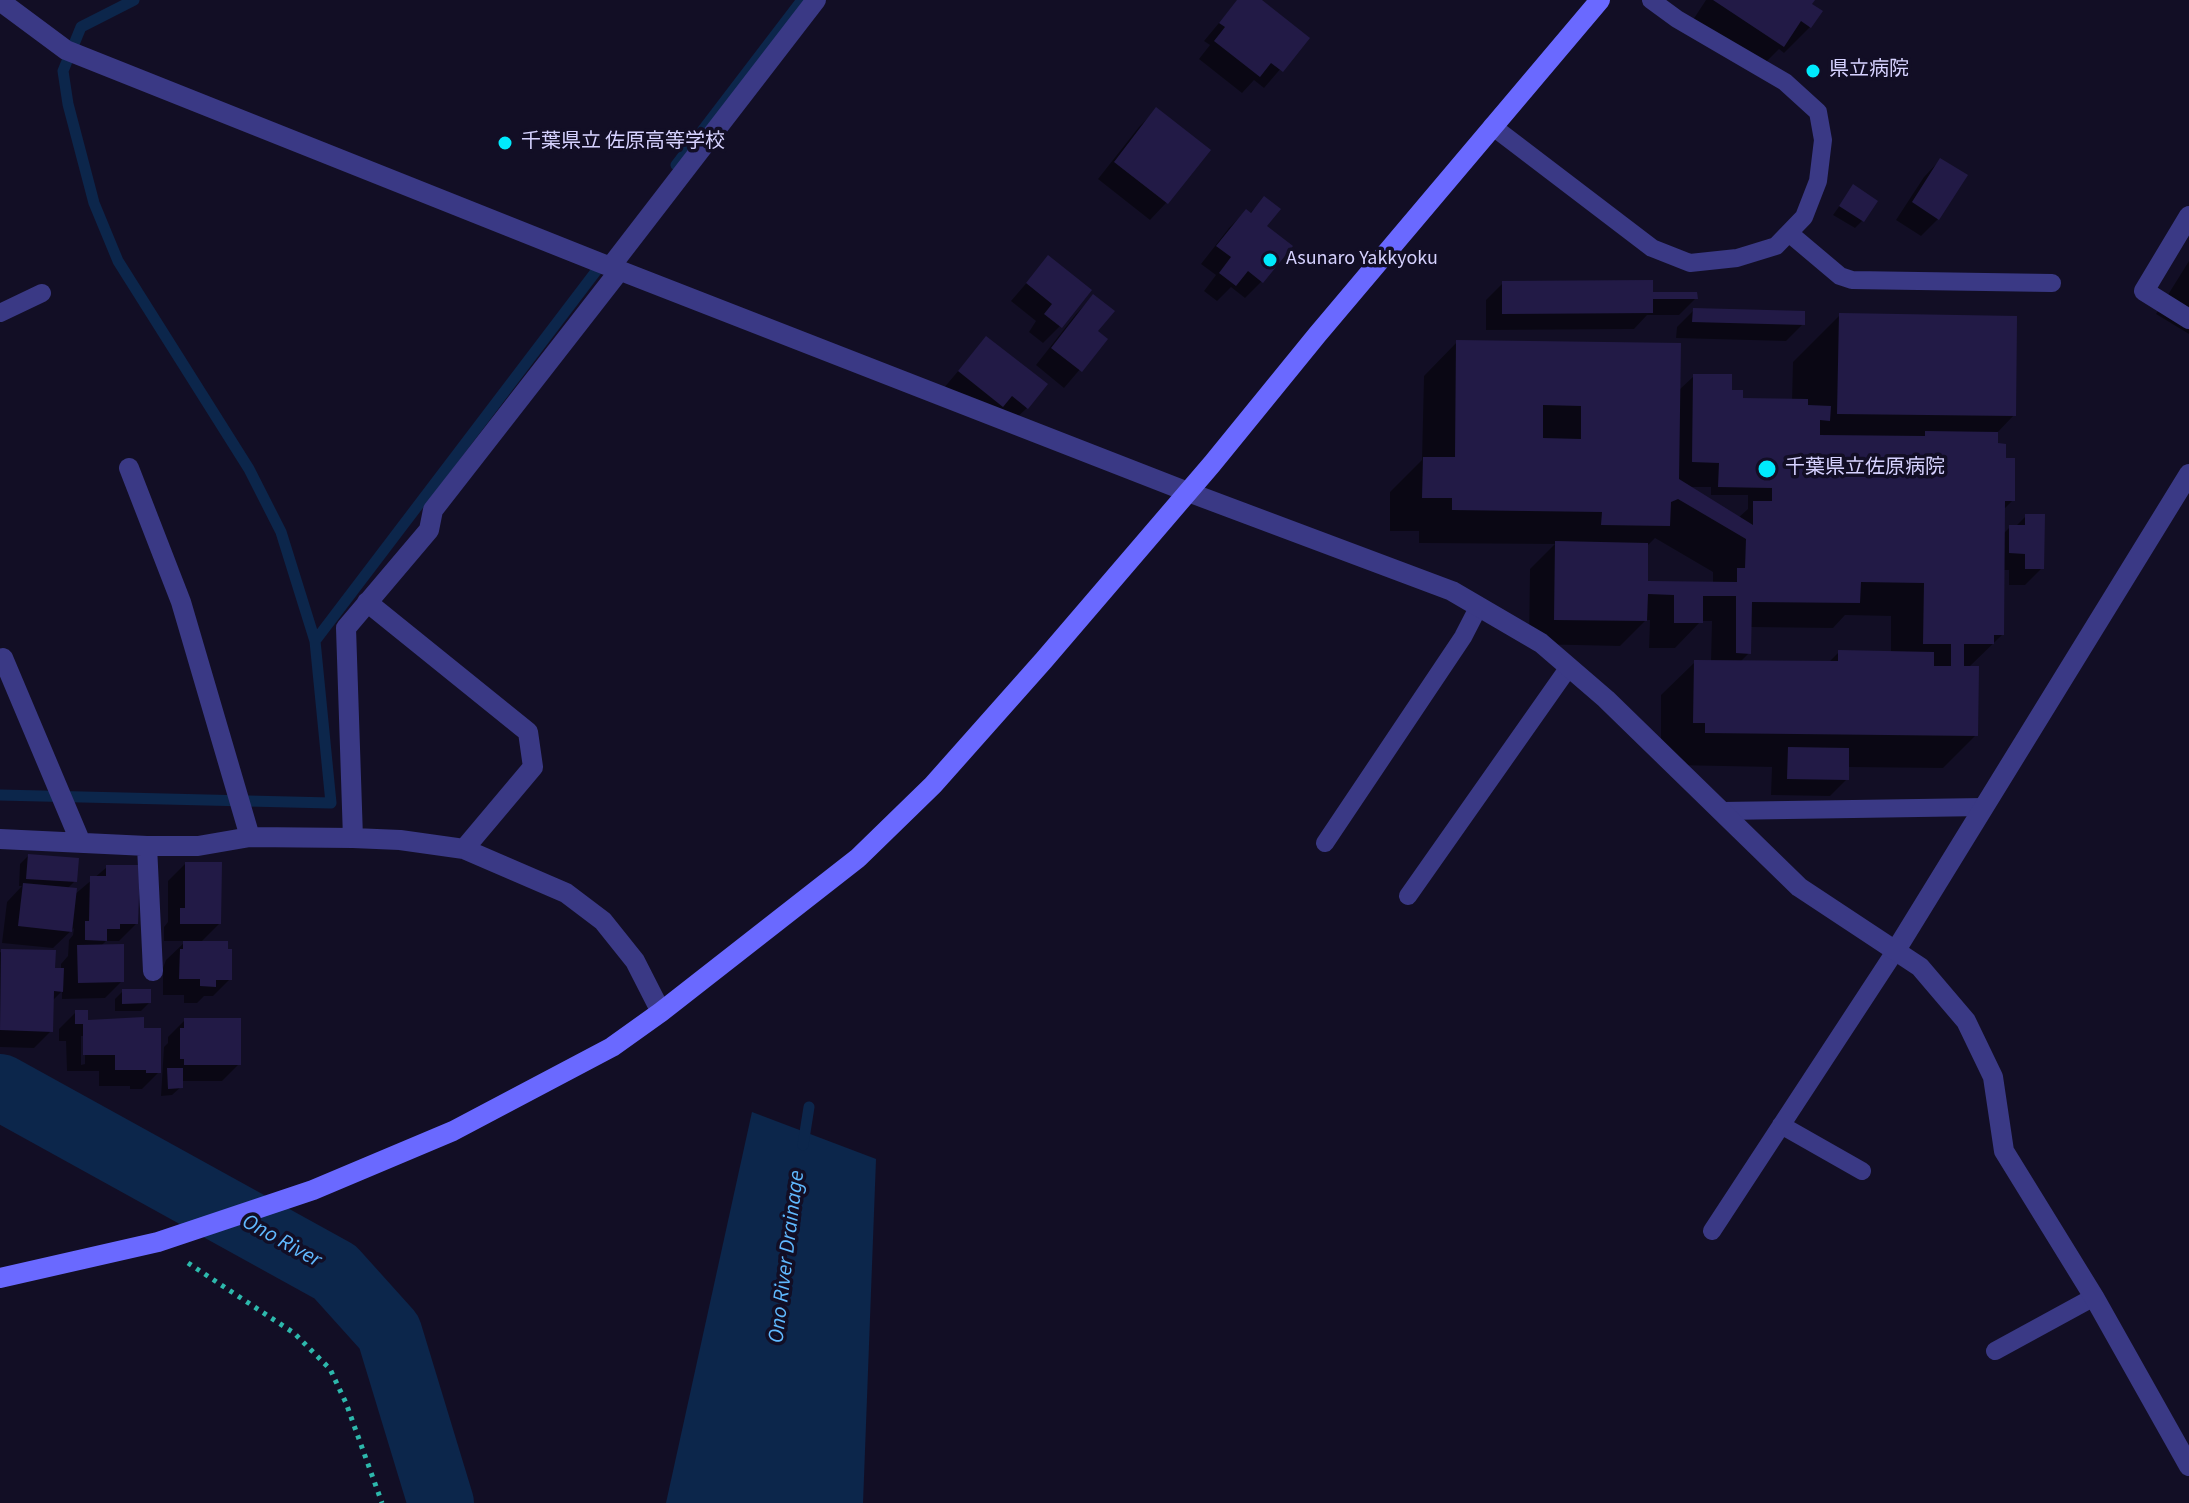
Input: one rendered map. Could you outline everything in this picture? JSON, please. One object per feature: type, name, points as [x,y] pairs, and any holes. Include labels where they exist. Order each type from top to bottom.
[{"type":"street","points":[[353,838],[346,628],[429,530],[433,510],[609,266],[816,0]]},
{"type":"street","points":[[0,1278],[158,1242],[313,1190],[453,1131],[599,1054],[661,1012],[858,858],[933,785],[1188,492],[1600,0]]},
{"type":"street","points":[[0,1],[73,52],[609,266],[1188,492],[1452,591],[1541,643],[1606,699],[1799,887],[1920,967],[1966,1021],[1993,1077],[2004,1151],[2094,1297],[2189,1466]]},
{"type":"street","points":[[2189,216],[2144,291],[2189,319]]},
{"type":"street","points":[[129,468],[181,602],[250,837]]},
{"type":"street","points":[[1896,950],[2189,474]]},
{"type":"street","points":[[367,602],[528,732],[533,767],[464,849]]},
{"type":"street","points":[[0,660],[3,658],[81,843]]},
{"type":"street","points":[[0,839],[198,846],[250,837],[353,838],[400,840],[464,849],[566,893],[603,921],[635,961],[661,1012]]},
{"type":"street","points":[[147,846],[153,971]]},
{"type":"lane","points":[[1492,126],[1652,248],[1690,263],[1737,258],[1776,246],[1804,217],[1818,181],[1823,140],[1818,112],[1785,82],[1677,19],[1651,0]]},
{"type":"lane","points":[[1789,233],[1840,276],[1852,280],[2052,283]]},
{"type":"lane","points":[[0,313],[42,293]]},
{"type":"lane","points":[[1325,843],[1463,637],[1479,606]]},
{"type":"lane","points":[[1408,896],[1569,667]]},
{"type":"lane","points":[[1722,811],[1984,807]]},
{"type":"lane","points":[[1712,1231],[1896,950]]},
{"type":"lane","points":[[1781,1125],[1862,1171]]},
{"type":"lane","points":[[1995,1351],[2094,1297]]},
{"type":"path","points":[[158,1242],[294,1333],[330,1369],[346,1403],[382,1503]]},
{"type":"water","points":[[752,1112],[876,1159],[863,1503],[666,1503]]},
{"type":"building","points":[[1237,0],[1262,0],[1310,38],[1283,72],[1271,63],[1260,77],[1214,41],[1225,27],[1219,23]]},
{"type":"building","points":[[1713,0],[1815,0],[1812,4],[1823,11],[1811,28],[1801,21],[1784,47]]},
{"type":"building","points":[[1156,107],[1211,150],[1168,204],[1114,162]]},
{"type":"building","points":[[1940,158],[1968,175],[1939,220],[1912,202]]},
{"type":"building","points":[[1853,184],[1878,201],[1864,222],[1839,206]]},
{"type":"building","points":[[1264,196],[1281,209],[1267,226],[1293,246],[1263,283],[1248,271],[1236,286],[1219,273],[1231,257],[1216,246],[1246,209],[1251,213]]},
{"type":"building","points":[[1048,255],[1092,290],[1062,328],[1044,314],[1052,304],[1026,283]]},
{"type":"building","points":[[1653,280],[1653,292],[1697,292],[1698,299],[1653,299],[1653,313],[1502,314],[1502,281]]},
{"type":"building","points":[[1093,294],[1115,311],[1098,331],[1108,339],[1082,372],[1051,348]]},
{"type":"building","points":[[1693,308],[1805,311],[1805,325],[1692,322]]},
{"type":"building","points":[[1839,313],[2017,316],[2016,416],[1837,414]]},
{"type":"building","points":[[986,336],[1048,384],[1028,409],[1012,396],[1003,407],[958,371]]},
{"type":"building","points":[[1456,340],[1681,343],[1679,479],[1753,525],[1753,501],[1772,501],[1772,488],[1718,487],[1719,463],[1692,462],[1693,374],[1732,374],[1732,390],[1743,390],[1743,398],[1808,399],[1808,405],[1831,406],[1830,421],[1820,420],[1820,435],[1925,436],[1925,431],[1998,432],[1998,443],[2006,444],[2006,458],[2015,458],[2015,501],[2005,501],[2004,635],[1994,635],[1994,644],[1964,644],[1964,666],[1979,666],[1978,736],[1705,733],[1705,723],[1693,723],[1694,660],[1838,661],[1838,650],[1934,652],[1934,666],[1951,666],[1951,644],[1923,644],[1924,583],[1861,582],[1860,603],[1752,602],[1751,654],[1736,653],[1736,596],[1703,596],[1703,623],[1674,623],[1674,595],[1648,594],[1647,621],[1554,620],[1555,541],[1648,543],[1648,581],[1737,582],[1737,568],[1745,568],[1746,539],[1678,499],[1671,502],[1670,526],[1601,525],[1602,512],[1452,510],[1452,498],[1422,498],[1423,457],[1455,457]],"holes":[[[1543,405],[1581,406],[1581,439],[1543,438]]]},
{"type":"building","points":[[2025,514],[2045,514],[2044,569],[2025,569],[2025,554],[2009,553],[2009,525],[2025,525]]},
{"type":"building","points":[[1788,747],[1849,748],[1849,780],[1787,779]]},
{"type":"building","points":[[28,854],[79,858],[77,882],[26,879]]},
{"type":"building","points":[[185,862],[222,862],[221,924],[180,924],[180,908],[185,908]]},
{"type":"building","points":[[106,865],[140,865],[138,924],[120,924],[120,929],[107,929],[107,941],[85,940],[85,921],[89,921],[90,876],[106,876]]},
{"type":"building","points":[[23,883],[77,888],[72,932],[18,926]]},
{"type":"building","points":[[183,941],[228,941],[228,949],[232,949],[232,980],[216,980],[216,987],[200,986],[200,979],[179,979]]},
{"type":"building","points":[[124,944],[124,982],[78,983],[77,945]]},
{"type":"building","points":[[1,949],[56,950],[55,968],[64,968],[63,992],[54,991],[53,1032],[0,1030]]},
{"type":"building","points":[[122,989],[151,989],[151,1003],[122,1004]]},
{"type":"building","points":[[75,1010],[88,1010],[88,1020],[144,1017],[144,1028],[161,1028],[161,1073],[115,1070],[115,1055],[83,1055],[83,1024],[75,1024]]},
{"type":"building","points":[[184,1018],[241,1018],[241,1065],[184,1065],[184,1059],[180,1059],[180,1028],[184,1028]]},
{"type":"building","points":[[167,1068],[183,1068],[183,1088],[168,1089]]},
{"type":"waterway","points":[[134,0],[81,27],[63,71],[68,104],[94,203],[118,261],[249,469],[281,532],[315,641]]},
{"type":"waterway","points":[[676,165],[802,0]]},
{"type":"waterway","points":[[0,795],[331,803],[315,641],[603,262]]},
{"type":"waterway","name":"Ono River","points":[[0,1087],[335,1272],[389,1332],[441,1503]]},
{"type":"waterway","name":"Ono River Drainage","points":[[803,1145],[809,1107]]},
{"type":"place","name":"県立病院","points":[[1813,71]]},
{"type":"place","name":"千葉県立 佐原高等学校","points":[[505,143]]},
{"type":"place","name":"Asunaro Yakkyoku","points":[[1270,260]]},
{"type":"place","name":"千葉県立佐原病院","points":[[1767,469]]}]
